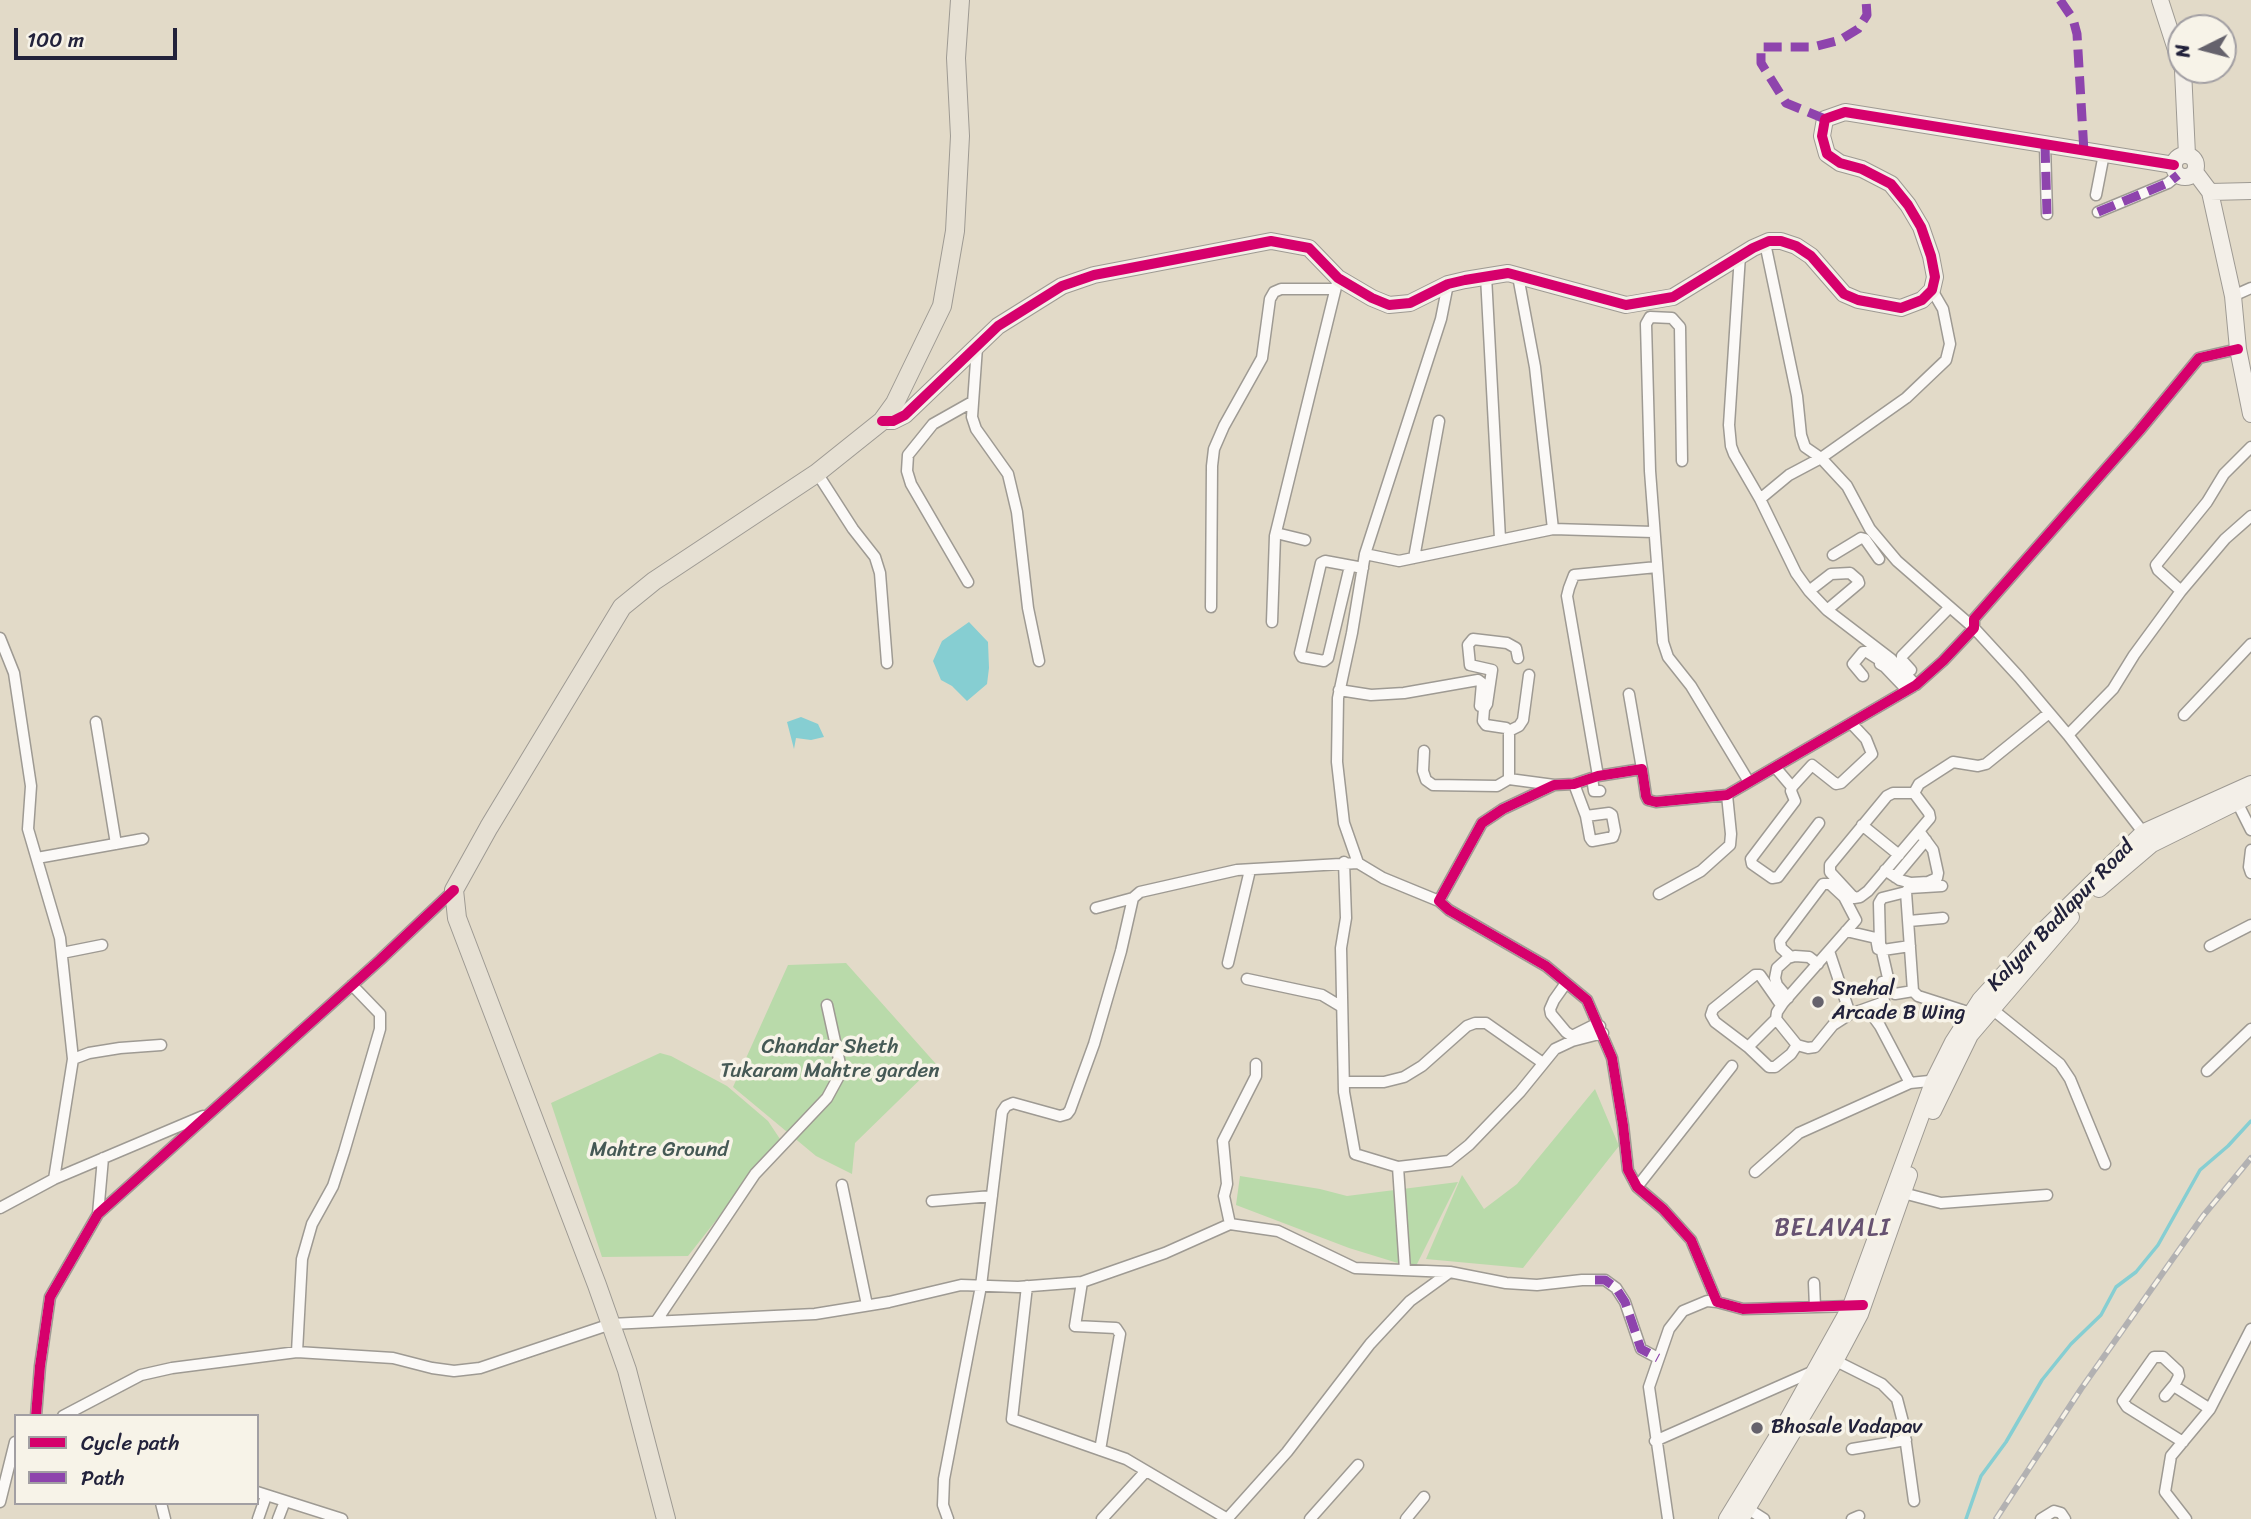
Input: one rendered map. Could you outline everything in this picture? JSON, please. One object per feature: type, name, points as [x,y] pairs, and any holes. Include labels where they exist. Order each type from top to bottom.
[{"type":"main road","points":[[666,1519],[627,1370],[457,918],[454,890],[622,607],[654,581],[817,472],[882,421],[911,373],[942,306],[955,231],[960,136],[956,58],[960,0]]},
{"type":"street","points":[[2160,0],[2167,22]]},
{"type":"street","points":[[2098,212],[2168,183],[2180,165],[2183,84]]},
{"type":"street","points":[[1211,607],[1214,449],[1262,358],[1270,299],[1274,292],[1337,284],[1389,305],[1410,303],[1448,285],[1508,273],[1626,305],[1673,297],[1740,255],[1765,243],[1781,241],[1796,246],[1811,256],[1844,294],[1858,300],[1901,308],[1922,300],[1931,290],[1935,277],[1931,256],[1921,227],[1891,184],[1862,169],[1840,163],[1827,154],[1822,136],[1825,119],[1845,112],[2180,165],[2195,161],[2195,172],[2210,191],[2233,296],[2238,349],[2251,414]]},
{"type":"street","points":[[2045,145],[2047,214]]},
{"type":"street","points":[[2096,195],[2104,154]]},
{"type":"street","points":[[2210,191],[2251,191]]},
{"type":"street","points":[[882,421],[893,421],[905,415],[998,326],[1062,286],[1094,275],[1271,241],[1310,248],[1337,284]]},
{"type":"street","points":[[1765,243],[1805,447],[1821,458],[1847,486],[1870,529],[1889,552],[1974,628],[2049,713],[2148,838]]},
{"type":"street","points":[[1740,255],[1729,436],[1734,454],[1760,499],[1796,573],[1809,591],[1827,610],[1891,659],[1914,685]]},
{"type":"street","points":[[1486,276],[1500,539]]},
{"type":"street","points":[[1518,276],[1535,368],[1553,529]]},
{"type":"street","points":[[1272,622],[1276,533],[1337,284]]},
{"type":"street","points":[[1358,863],[1344,823],[1337,762],[1339,690],[1365,554],[1441,319],[1448,285]]},
{"type":"street","points":[[2233,296],[2251,288]]},
{"type":"street","points":[[1760,499],[1789,475],[1821,458],[1906,398],[1946,360],[1950,344],[1943,309],[1931,290]]},
{"type":"street","points":[[1682,461],[1680,327],[1672,318],[1650,317],[1646,324],[1654,532],[1663,642],[1668,657],[1691,686],[1749,782]]},
{"type":"street","points":[[976,347],[972,417],[976,429],[1008,474],[1013,492],[1028,608],[1039,661]]},
{"type":"street","points":[[1629,694],[1648,800],[1656,802],[1727,795],[1738,791],[1775,766],[1914,685],[1943,661],[1974,628],[1974,619],[2139,431],[2199,358],[2238,349]]},
{"type":"street","points":[[968,582],[911,484],[907,471],[908,455],[933,424],[972,402]]},
{"type":"street","points":[[1415,558],[1439,421]]},
{"type":"street","points":[[2181,591],[2156,565],[2207,502],[2224,474],[2251,447]]},
{"type":"street","points":[[817,472],[874,557],[880,573],[887,663]]},
{"type":"street","points":[[2068,735],[2113,689],[2134,655],[2181,591],[2225,538],[2251,516]]},
{"type":"street","points":[[1365,554],[1399,561],[1553,529],[1654,532]]},
{"type":"street","points":[[1276,533],[1305,540]]},
{"type":"street","points":[[1833,555],[1861,538],[1865,538],[1875,561],[1889,552]]},
{"type":"street","points":[[1350,565],[1328,658],[1324,661],[1302,657],[1300,653],[1321,563],[1325,561],[1350,565],[1363,568]]},
{"type":"street","points":[[1600,791],[1594,790],[1595,777],[1567,596],[1569,588],[1574,575],[1657,567]]},
{"type":"street","points":[[1809,591],[1831,574],[1850,573],[1858,580],[1859,583],[1827,610]]},
{"type":"street","points":[[1914,685],[1902,656],[1949,608]]},
{"type":"street","points":[[0,638],[14,673],[31,786],[28,830],[62,953],[73,1059],[54,1179]]},
{"type":"street","points":[[1509,731],[1506,728],[1486,725],[1483,721],[1492,670],[1470,664],[1468,645],[1473,639],[1507,643],[1516,648],[1518,658]]},
{"type":"street","points":[[2183,715],[2251,644]]},
{"type":"street","points":[[1863,676],[1853,664],[1863,652],[1878,659],[1891,659]]},
{"type":"street","points":[[1880,664],[1914,685]]},
{"type":"street","points":[[1509,731],[1519,726],[1523,720],[1528,675]]},
{"type":"street","points":[[1339,690],[1371,695],[1404,693],[1478,680],[1482,683],[1479,719]]},
{"type":"street","points":[[1914,793],[1919,784],[1953,762],[1978,766],[1986,764],[2049,713]]},
{"type":"street","points":[[96,722],[116,844]]},
{"type":"street","points":[[1804,750],[1812,765],[1836,784],[1841,783],[1872,754],[1866,739],[1851,723]]},
{"type":"street","points":[[1508,779],[1509,731]]},
{"type":"street","points":[[1424,751],[1423,771],[1426,780],[1433,785],[1497,786],[1508,779],[1553,785],[1574,784],[1595,777],[1642,769]]},
{"type":"street","points":[[1812,765],[1792,787],[1795,801],[1751,859],[1752,864],[1772,878],[1778,877],[1819,823]]},
{"type":"street","points":[[1775,766],[1792,787]]},
{"type":"street","points":[[1574,784],[1587,816]]},
{"type":"street","points":[[1727,1519],[1742,1509],[1857,1306],[1921,1126],[1942,1079],[1981,1010],[2148,838],[2240,796],[2251,784]]},
{"type":"street","points":[[1439,901],[1482,824],[1490,815],[1553,785]]},
{"type":"street","points":[[1893,793],[1914,793],[1930,817],[1922,835],[1890,874],[1860,897],[1854,898],[1829,872],[1830,865],[1886,796],[1893,793]]},
{"type":"street","points":[[1660,894],[1701,871],[1730,845],[1727,795]]},
{"type":"street","points":[[2240,796],[2251,830]]},
{"type":"street","points":[[1862,825],[1899,855]]},
{"type":"street","points":[[1890,874],[1899,855],[1922,835]]},
{"type":"street","points":[[1890,874],[1911,883],[1928,882],[1937,878],[1933,850],[1922,835]]},
{"type":"street","points":[[37,858],[143,839]]},
{"type":"street","points":[[2251,850],[2251,873]]},
{"type":"street","points":[[1344,862],[1346,918],[1341,947],[1344,1092],[1355,1154],[1398,1167],[1450,1161],[1520,1092],[1555,1049],[1601,1030]]},
{"type":"street","points":[[1096,908],[1133,898],[1140,892],[1237,870],[1358,863],[1384,878],[1439,901],[1448,909],[1546,966],[1587,1000],[1612,1058],[1628,1170],[1637,1187],[1691,1240],[1717,1302]]},
{"type":"street","points":[[1228,963],[1250,870]]},
{"type":"street","points":[[1748,1047],[1776,1019],[1784,1002],[1856,920],[1844,897],[1830,884],[1823,884],[1780,941],[1781,948],[1791,957]]},
{"type":"street","points":[[1913,991],[1895,994],[1891,991],[1880,943],[1879,903],[1882,898],[1906,892],[1909,888],[1942,886]]},
{"type":"street","points":[[36,1414],[50,1297],[98,1214],[454,890]]},
{"type":"street","points":[[1906,892],[1913,991],[1918,996],[1981,1010],[2060,1064],[2070,1079],[2105,1164]]},
{"type":"street","points":[[948,1519],[943,1505],[944,1479],[981,1286],[1002,1112],[1006,1106],[1013,1104],[1059,1116],[1070,1110],[1094,1044],[1133,898]]},
{"type":"street","points":[[1909,920],[1932,923]]},
{"type":"street","points":[[2210,946],[2251,925]]},
{"type":"street","points":[[1776,1019],[1797,1045],[1815,1047],[1833,1025],[1854,1012],[1884,1002],[1876,939],[1846,931]]},
{"type":"street","points":[[62,953],[102,945]]},
{"type":"street","points":[[1883,950],[1910,946]]},
{"type":"street","points":[[1829,951],[1854,1012]]},
{"type":"street","points":[[1784,1002],[1774,978],[1777,968],[1791,957],[1809,957],[1818,964]]},
{"type":"street","points":[[1784,1002],[1760,975],[1755,975],[1713,1009],[1711,1015],[1715,1022],[1748,1047],[1769,1068],[1791,1054],[1797,1045]]},
{"type":"street","points":[[1247,979],[1322,995],[1342,1007]]},
{"type":"street","points":[[1566,982],[1550,1009],[1552,1014],[1572,1036],[1592,1026],[1601,1030]]},
{"type":"street","points":[[297,1353],[302,1259],[312,1224],[333,1186],[380,1029],[380,1014],[352,985]]},
{"type":"street","points":[[657,1320],[755,1174],[827,1098],[839,1076],[840,1065],[827,1005]]},
{"type":"street","points":[[1854,1012],[1872,1015],[1877,1020],[1910,1083]]},
{"type":"street","points":[[1344,1082],[1384,1082],[1404,1077],[1422,1066],[1467,1026],[1475,1023],[1486,1023],[1543,1063]]},
{"type":"street","points":[[2207,1071],[2251,1029]]},
{"type":"street","points":[[73,1059],[89,1053],[120,1048],[161,1045]]},
{"type":"street","points":[[1230,1224],[1224,1196],[1227,1184],[1223,1141],[1256,1076],[1256,1064]]},
{"type":"street","points":[[1637,1187],[1732,1066]]},
{"type":"street","points":[[1755,1172],[1799,1133],[1910,1083],[1942,1079]]},
{"type":"street","points":[[0,1208],[54,1179],[206,1116]]},
{"type":"street","points":[[98,1214],[103,1158]]},
{"type":"street","points":[[1398,1167],[1405,1270]]},
{"type":"street","points":[[842,1185],[867,1306]]},
{"type":"street","points":[[1897,1194],[1941,1203],[2047,1195]]},
{"type":"street","points":[[932,1201],[992,1196]]},
{"type":"street","points":[[67,1414],[141,1375],[172,1368],[297,1353],[393,1358],[454,1371],[480,1368],[611,1324],[815,1314],[867,1306],[961,1285],[1027,1286],[1082,1282],[1165,1253],[1230,1224],[1278,1231],[1355,1268],[1450,1272],[1506,1283],[1537,1285],[1605,1280],[1616,1288],[1625,1302],[1641,1349],[1658,1358]]},
{"type":"street","points":[[1027,1286],[1012,1419],[1126,1459],[1227,1518],[1239,1508],[1287,1452],[1370,1345],[1410,1301],[1450,1272]]},
{"type":"street","points":[[1082,1282],[1075,1326],[1115,1328],[1120,1334],[1100,1450]]},
{"type":"street","points":[[1814,1283],[1815,1307]]},
{"type":"street","points":[[1668,1519],[1649,1387],[1669,1329],[1683,1311],[1707,1301],[1743,1309],[1857,1306]]},
{"type":"street","points":[[2186,1519],[2165,1492],[2171,1456],[2210,1409],[2251,1329]]},
{"type":"street","points":[[2165,1395],[2179,1376],[2176,1368],[2163,1357],[2154,1357],[2123,1401],[2127,1407],[2183,1442]]},
{"type":"street","points":[[1656,1441],[1827,1363],[1882,1384],[1897,1399],[1906,1440],[1914,1501]]},
{"type":"street","points":[[2175,1384],[2176,1388],[2210,1409]]},
{"type":"street","points":[[1851,1445],[1866,1447],[1906,1440]]},
{"type":"street","points":[[0,1502],[14,1446]]},
{"type":"street","points":[[1310,1519],[1358,1465]]},
{"type":"street","points":[[1102,1519],[1146,1471]]},
{"type":"street","points":[[258,1519],[262,1494],[342,1519]]},
{"type":"street","points":[[1406,1519],[1424,1497]]},
{"type":"street","points":[[278,1519],[285,1501]]},
{"type":"street","points":[[1742,1509],[1765,1519]]},
{"type":"street","points":[[2041,1519],[2054,1511],[2061,1513],[2065,1519]]},
{"type":"green space","name":"Chandar Sheth Tukaram Mahtre garden","points":[[846,963],[936,1064],[855,1143],[852,1174],[816,1156],[733,1087],[788,965]]},
{"type":"green space","name":"Mahtre Ground","points":[[660,1053],[671,1056],[727,1086],[768,1121],[780,1139],[688,1256],[602,1257],[551,1103]]},
{"type":"green space","points":[[1595,1089],[1619,1146],[1523,1268],[1426,1259],[1462,1175],[1484,1209],[1517,1184]]},
{"type":"green space","points":[[1240,1176],[1347,1196],[1458,1182],[1416,1266],[1349,1248],[1236,1205]]},
{"type":"water","points":[[969,622],[988,642],[989,668],[987,684],[967,701],[952,686],[941,680],[933,661],[942,641]]},
{"type":"water","points":[[801,717],[818,724],[824,737],[811,740],[796,738],[794,749],[787,722]]},
{"type":"waterway","points":[[1966,1519],[1981,1476],[2006,1442],[2042,1380],[2071,1344],[2101,1315],[2116,1287],[2136,1272],[2158,1245],[2200,1170],[2251,1121]]},
{"type":"railway","points":[[1996,1519],[2081,1389],[2203,1216],[2251,1158]]},
{"type":"marked path","points":[[1825,119],[1786,103],[1761,63],[1761,47],[1813,47],[1840,40],[1858,29],[1867,15],[1866,0]]},
{"type":"marked path","points":[[2060,0],[2073,19],[2077,34],[2084,152]]},
{"type":"marked path","points":[[2045,145],[2047,214]]},
{"type":"marked path","points":[[2098,212],[2168,183],[2178,175]]},
{"type":"marked path","points":[[1595,1280],[1605,1280],[1616,1288],[1625,1302],[1641,1349],[1658,1358]]},
{"type":"cycle path","points":[[882,421],[893,421],[905,415],[998,326],[1062,286],[1094,275],[1271,241],[1309,248],[1338,278],[1389,305],[1410,303],[1448,284],[1508,273],[1626,305],[1673,297],[1753,248],[1769,241],[1781,241],[1796,246],[1811,256],[1844,294],[1858,300],[1901,308],[1922,300],[1932,290],[1935,277],[1931,256],[1921,227],[1891,184],[1862,169],[1840,163],[1827,154],[1822,136],[1825,119],[1845,112],[2174,165]]},
{"type":"cycle path","points":[[1863,1305],[1743,1309],[1717,1302],[1691,1240],[1663,1209],[1637,1187],[1628,1170],[1612,1058],[1587,1000],[1546,966],[1449,910],[1439,901],[1482,823],[1503,809],[1554,785],[1574,784],[1598,776],[1642,769],[1648,800],[1656,802],[1727,795],[1916,685],[1974,628],[1974,619],[2139,431],[2199,358],[2238,349]]},
{"type":"cycle path","points":[[36,1414],[50,1297],[98,1214],[454,890]]},
{"type":"place","name":"Snehal Arcade B Wing","points":[[1818,1002]]},
{"type":"place","name":"Bhosale Vadapav","points":[[1757,1428]]},
{"type":"district","name":"BELAVALI","points":[[1833,1229]]}]
